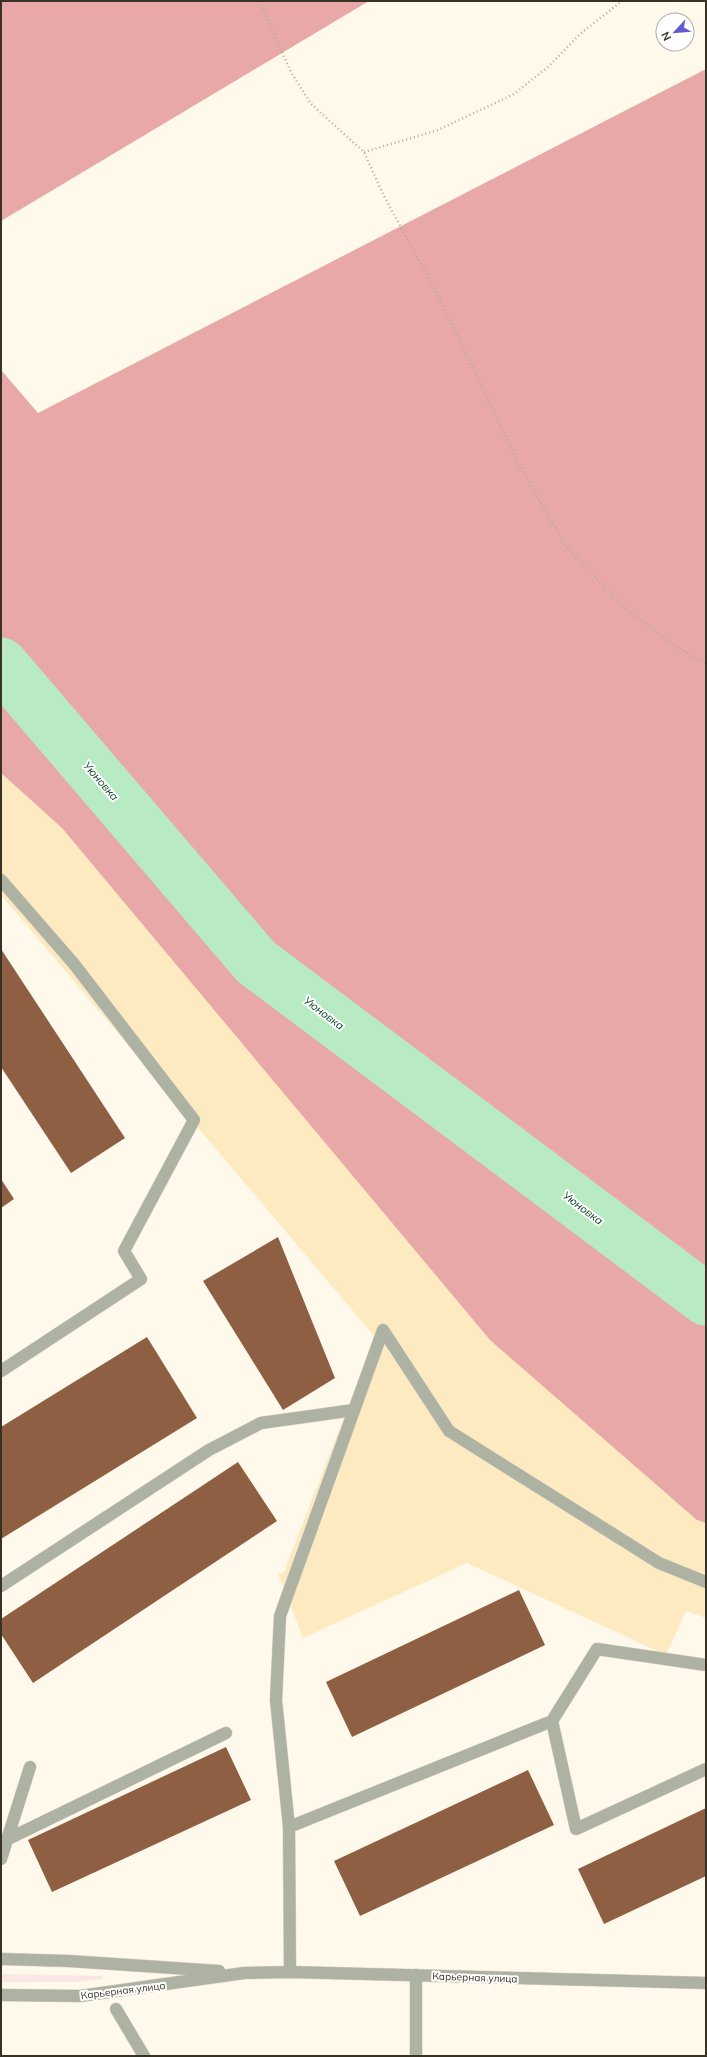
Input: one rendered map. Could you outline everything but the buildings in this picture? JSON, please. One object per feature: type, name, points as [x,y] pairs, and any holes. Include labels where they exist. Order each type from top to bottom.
[{"type":"street","points":[[1,880],[74,964],[194,1120],[124,1251],[141,1279],[1,1371]]},
{"type":"street","points":[[290,1972],[289,1827],[276,1700],[280,1616],[383,1330],[449,1431],[659,1562],[706,1582]]},
{"type":"street","points":[[1,1586],[209,1450],[261,1423],[354,1410]]},
{"type":"street","points":[[289,1827],[552,1721],[597,1649],[706,1665]]},
{"type":"street","points":[[552,1721],[576,1829],[706,1769]]},
{"type":"street","points":[[8,1839],[226,1733]]},
{"type":"street","points":[[1,1859],[30,1767]]},
{"type":"street","name":"Карьерная улица","points":[[1,1959],[69,1961],[244,1973],[290,1972],[706,1983]]},
{"type":"street","name":"Карьерная улица","points":[[1,1995],[80,1996],[244,1973]]},
{"type":"street","points":[[416,1975],[416,2056]]},
{"type":"street","points":[[116,2009],[144,2056]]},
{"type":"path","points":[[259,1],[291,72],[310,104],[364,152],[383,194],[440,300],[520,466],[564,544],[621,605],[678,648],[706,664]]},
{"type":"path","points":[[364,152],[438,130],[514,94],[548,67],[580,34],[622,1]]},
{"type":"shaded area","points":[[1,1],[369,1],[1,221]]},
{"type":"shaded area","points":[[706,69],[706,1523],[697,1520],[490,1340],[62,828],[1,773],[1,370],[38,413]]},
{"type":"shaded area","points":[[1,773],[62,828],[697,1520],[706,1523],[706,1618],[686,1611],[666,1655],[467,1563],[303,1638],[278,1574],[284,1572],[375,1337],[1,895]]},
{"type":"shaded area","points":[[1,1974],[102,1976],[102,1979],[74,1982],[1,1982]]},
{"type":"waterway","name":"Уюновка","points":[[1,664],[256,962],[706,1299]]}]
